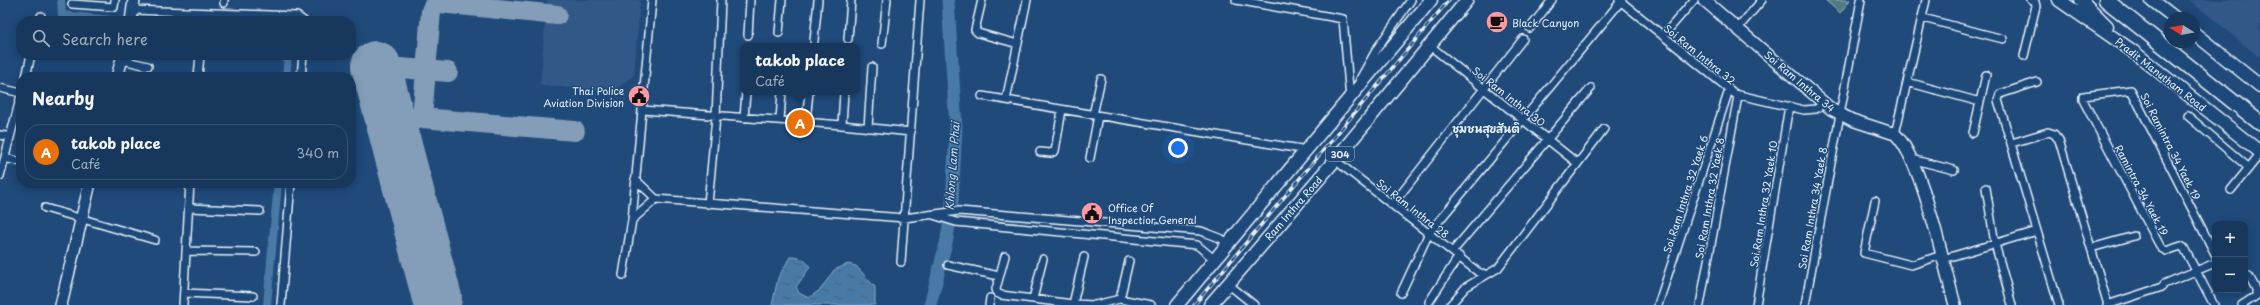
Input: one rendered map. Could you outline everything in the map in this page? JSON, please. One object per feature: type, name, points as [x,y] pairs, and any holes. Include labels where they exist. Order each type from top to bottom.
[{"type":"highway","points":[[2106,0],[2260,122]]},
{"type":"highway","points":[[2122,0],[2164,34]]},
{"type":"highway","points":[[2181,48],[2260,111]]},
{"type":"main road","name":"304","points":[[1177,305],[1431,0]]},
{"type":"main road","name":"Ram Inthra Road","points":[[1210,305],[1335,160],[1467,0]]},
{"type":"main road","name":"Pradit Manutham Road","points":[[2059,0],[2134,52],[2260,153]]},
{"type":"main road","points":[[2081,0],[2134,52]]},
{"type":"main road","points":[[2152,0],[2167,12]]},
{"type":"main road","points":[[2159,0],[2170,12]]},
{"type":"main road","points":[[2200,38],[2260,86]]},
{"type":"street","points":[[72,4],[114,7],[115,0]]},
{"type":"street","points":[[623,275],[632,220],[652,0]]},
{"type":"street","points":[[708,204],[716,117],[721,0]]},
{"type":"street","points":[[748,35],[750,0]]},
{"type":"street","points":[[779,34],[782,0]]},
{"type":"street","points":[[814,42],[818,0]]},
{"type":"street","points":[[848,39],[851,0]]},
{"type":"street","points":[[882,44],[887,0]]},
{"type":"street","points":[[901,262],[920,0]]},
{"type":"street","points":[[982,0],[975,30],[978,33],[1018,44]]},
{"type":"street","points":[[1006,100],[1027,0]]},
{"type":"street","points":[[1236,0],[1343,19],[1350,98]]},
{"type":"street","points":[[1350,98],[1370,60],[1411,0]]},
{"type":"street","points":[[1530,28],[1552,0]]},
{"type":"street","points":[[1401,292],[1429,233],[1620,0]]},
{"type":"street","name":"Soi Ram Inthra 32","points":[[1620,0],[1738,96],[1810,110],[1823,104]]},
{"type":"street","points":[[1663,36],[1694,0]]},
{"type":"street","name":"Soi Ram Inthra 34","points":[[1704,0],[1738,28],[1823,104],[1839,114],[1896,134]]},
{"type":"street","points":[[1738,28],[1762,0]]},
{"type":"street","name":"Soi Ram Inthra 34 Yaek 8","points":[[1805,305],[1861,0]]},
{"type":"street","points":[[1926,0],[1896,134],[1901,139],[1911,159],[1942,257],[1955,305]]},
{"type":"street","points":[[2024,56],[2036,6],[2035,2],[2031,0]]},
{"type":"street","points":[[133,10],[297,16]]},
{"type":"street","points":[[1923,18],[2003,39]]},
{"type":"street","points":[[1393,204],[1523,40]]},
{"type":"street","name":"Soi Ram Inthra 30","points":[[1429,45],[1576,163]]},
{"type":"street","points":[[27,72],[30,60]]},
{"type":"street","points":[[118,72],[121,60]]},
{"type":"street","points":[[128,60],[148,66]]},
{"type":"street","points":[[198,72],[200,60]]},
{"type":"street","points":[[301,72],[303,60]]},
{"type":"street","points":[[868,128],[872,67]]},
{"type":"street","points":[[1973,133],[1986,75]]},
{"type":"street","points":[[1090,158],[1101,79]]},
{"type":"street","points":[[1907,82],[1980,102]]},
{"type":"street","points":[[2037,82],[2000,94],[1998,96],[2059,305]]},
{"type":"street","points":[[0,88],[16,93]]},
{"type":"street","points":[[1429,302],[1456,254],[1504,189],[1546,138],[1591,88]]},
{"type":"street","name":"Soi Ram Inthra 32 Yaek 6","points":[[1658,305],[1729,90]]},
{"type":"street","name":"Soi Ramintra 34 Yaek 19","points":[[2083,96],[2131,90],[2212,248]]},
{"type":"street","points":[[744,118],[746,95]]},
{"type":"street","points":[[780,120],[782,95]]},
{"type":"street","points":[[806,122],[809,95]]},
{"type":"street","points":[[842,125],[844,95]]},
{"type":"street","points":[[982,96],[1307,150]]},
{"type":"street","name":"Soi Ram Inthra 32 Yaek 8","points":[[1700,305],[1738,96]]},
{"type":"street","name":"Ramintra 34 Yaek 19","points":[[2083,96],[2083,100],[2161,248],[2166,251],[2184,247],[2197,271]]},
{"type":"street","name":"Soi Ram Inthra 32 Yaek 10","points":[[1756,305],[1789,106]]},
{"type":"street","points":[[643,110],[716,117],[806,122],[911,132]]},
{"type":"street","points":[[1040,152],[1051,153],[1055,151],[1062,110]]},
{"type":"street","points":[[2188,116],[2249,168]]},
{"type":"street","points":[[0,176],[10,137],[16,121]]},
{"type":"street","points":[[1450,305],[1482,273],[1498,268],[1539,216],[1576,163],[1604,129]]},
{"type":"street","points":[[2012,143],[2048,132],[2054,134],[2059,140],[2108,305],[2136,297],[2212,264]]},
{"type":"street","points":[[0,135],[10,137]]},
{"type":"street","points":[[2231,190],[2260,153]]},
{"type":"street","points":[[4,158],[16,161]]},
{"type":"street","points":[[1911,159],[1954,170]]},
{"type":"street","name":"Soi Ram Inthra 28","points":[[1335,160],[1482,273]]},
{"type":"street","points":[[635,179],[656,199],[904,218],[931,214],[948,216],[956,222],[1197,245],[1215,260]]},
{"type":"street","points":[[61,305],[89,188]]},
{"type":"street","points":[[183,305],[190,188]]},
{"type":"street","points":[[281,305],[291,188]]},
{"type":"street","points":[[1986,188],[1995,244],[2012,305]]},
{"type":"street","points":[[632,220],[656,199]]},
{"type":"street","points":[[1875,200],[1864,253],[1911,264],[1995,244],[2037,231]]},
{"type":"street","points":[[45,208],[155,240]]},
{"type":"street","points":[[189,208],[260,211]]},
{"type":"street","points":[[948,216],[959,211],[1201,231],[1222,239],[1228,244]]},
{"type":"street","points":[[2091,248],[2134,236]]},
{"type":"street","points":[[186,251],[256,252]]},
{"type":"street","points":[[1005,256],[996,289],[997,293],[1033,300],[1073,304],[1095,305],[1120,299],[1152,305]]},
{"type":"street","points":[[1073,304],[1084,257]]},
{"type":"street","points":[[1033,300],[1043,260]]},
{"type":"street","points":[[1120,299],[1128,261]]},
{"type":"street","points":[[948,265],[999,276]]},
{"type":"street","points":[[2197,271],[2214,305]]},
{"type":"street","points":[[2242,305],[2256,296],[2256,289],[2249,276]]},
{"type":"street","points":[[1228,284],[1254,305]]},
{"type":"street","points":[[184,293],[252,296]]},
{"type":"street","points":[[2136,297],[2138,305]]},
{"type":"shaded area","points":[[547,0],[640,0],[634,75],[613,92],[540,85]]},
{"type":"shaded area","points":[[2189,0],[2260,0],[2260,58],[2211,17]]},
{"type":"green space","points":[[1825,0],[1850,0],[1840,13]]},
{"type":"water","points":[[790,257],[802,259],[810,267],[796,287],[799,293],[809,298],[821,289],[834,270],[848,264],[856,266],[875,287],[875,305],[772,305],[778,278]]},
{"type":"waterway","points":[[61,0],[62,15],[72,16]]},
{"type":"waterway","name":"Khlong Lam Phai","points":[[930,305],[947,239],[952,203],[956,128],[948,0]]},
{"type":"waterway","points":[[286,72],[288,60]]},
{"type":"waterway","points":[[267,305],[278,188]]},
{"type":"taxiway","points":[[557,15],[440,3],[434,5],[431,11],[422,118],[575,131]]},
{"type":"taxiway","points":[[376,66],[448,72]]},
{"type":"taxiway","points":[[392,127],[422,118]]},
{"type":"runway","points":[[376,66],[437,298]]},
{"type":"railway","points":[[1194,305],[1449,0]]},
{"type":"place","name":"Black Canyon","points":[[1497,22]]},
{"type":"place","name":"Thai Police Aviation Division","points":[[639,96]]},
{"type":"place","name":"takob place","points":[[800,123]]},
{"type":"place","name":"Office Of Inspectior General","points":[[1092,213]]},
{"type":"district","name":"ชุมชนสุขสันติ","points":[[1486,128]]}]
